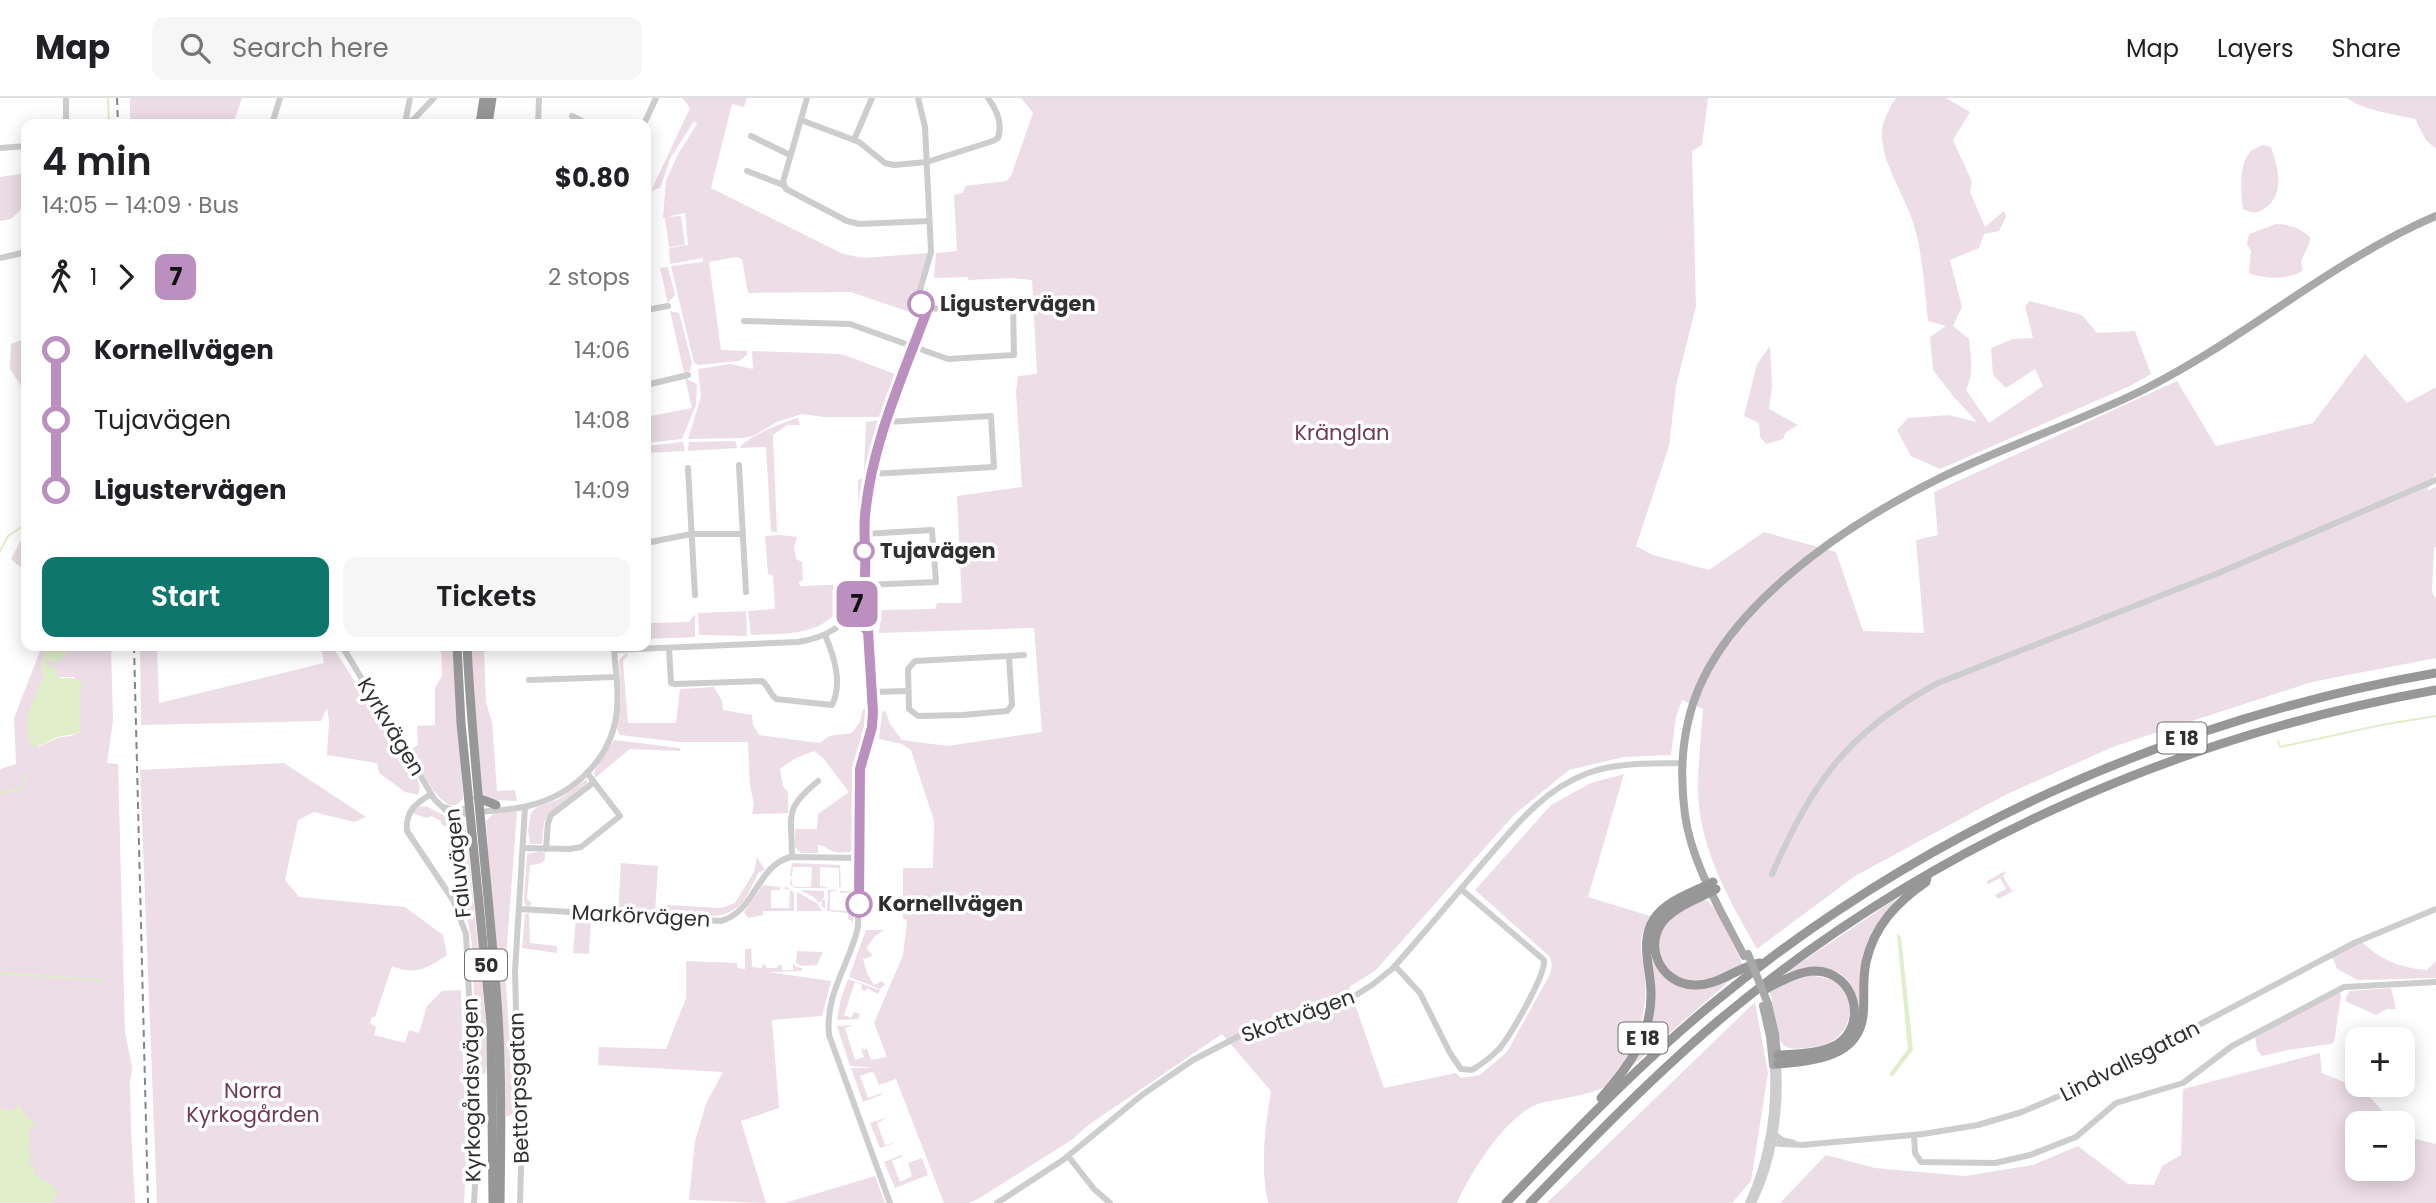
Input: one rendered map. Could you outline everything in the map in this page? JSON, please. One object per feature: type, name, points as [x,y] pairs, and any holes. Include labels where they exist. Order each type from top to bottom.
[{"type":"highway","points":[[482,119],[484,98]]},
{"type":"highway","points":[[489,119],[492,98]]},
{"type":"highway","name":"Faluvägen","points":[[457,651],[461,723],[475,808],[500,1049],[500,1203]]},
{"type":"highway","name":"Faluvägen","points":[[467,651],[475,808],[491,1024],[493,1203]]},
{"type":"highway","name":"E 18","points":[[1506,1203],[1656,1053],[1709,1006],[1838,910],[1910,865],[1986,823],[2073,781],[2158,747],[2260,713],[2334,693],[2436,673]]},
{"type":"highway","name":"E 18","points":[[1530,1203],[1652,1080],[1758,990],[1842,928],[1927,875],[2048,811],[2179,757],[2309,717],[2436,690]]},
{"type":"highway","points":[[475,808],[496,805]]},
{"type":"highway","name":"E 18","points":[[1775,1060],[1830,1056],[1843,1050],[1854,1040],[1863,1020],[1865,967],[1874,937],[1891,911],[1926,881],[1927,875]]},
{"type":"highway","name":"E 18","points":[[1712,887],[1676,910],[1659,926],[1654,949],[1663,971],[1675,981],[1699,985],[1728,977],[1751,964],[1765,962]]},
{"type":"highway","name":"E 18","points":[[1538,1170],[1614,1084],[1639,1046],[1650,1009],[1651,986],[1646,948],[1647,933],[1653,920],[1669,905],[1712,887]]},
{"type":"highway","name":"E 18","points":[[1758,990],[1767,989],[1794,975],[1817,971],[1839,979],[1853,998],[1854,1021],[1841,1041],[1820,1050],[1775,1060]]},
{"type":"main road","points":[[1775,1060],[1766,1005],[1746,955],[1688,831],[1684,802],[1683,763],[1688,721],[1696,697],[1719,650],[1736,628],[1770,592],[1848,531],[1940,477],[2101,410],[2165,379],[2231,340],[2341,266],[2436,216]]},
{"type":"street","points":[[66,98],[66,119]]},
{"type":"street","points":[[274,119],[280,98]]},
{"type":"street","points":[[406,119],[410,98]]},
{"type":"street","points":[[414,119],[433,98]]},
{"type":"street","points":[[538,119],[539,98]]},
{"type":"street","points":[[646,119],[656,98]]},
{"type":"street","points":[[783,184],[807,98]]},
{"type":"street","points":[[854,140],[872,98]]},
{"type":"street","points":[[918,98],[924,116],[931,252],[920,290],[922,308],[926,313]]},
{"type":"street","points":[[801,120],[854,140],[885,163],[902,166],[927,162],[998,138],[1000,123],[988,98]]},
{"type":"street","points":[[572,116],[578,119]]},
{"type":"street","points":[[751,136],[790,155]]},
{"type":"street","points":[[0,148],[21,146]]},
{"type":"street","points":[[747,171],[783,184],[791,193],[847,221],[859,224],[929,221]]},
{"type":"street","points":[[0,258],[21,253]]},
{"type":"street","points":[[651,648],[781,644],[812,640],[836,629],[850,615],[864,585],[864,534],[871,474],[887,422],[914,347],[926,313],[929,309],[1013,303],[1014,355],[948,359],[914,347],[850,324],[744,321]]},
{"type":"street","points":[[651,309],[668,306]]},
{"type":"street","points":[[651,383],[688,375]]},
{"type":"street","points":[[871,474],[994,467],[991,416],[887,422]]},
{"type":"street","points":[[739,465],[746,592]]},
{"type":"street","points":[[688,468],[695,595]]},
{"type":"street","points":[[1772,874],[1799,816],[1822,779],[1858,737],[1915,695],[1938,683],[2221,572],[2436,481]]},
{"type":"street","points":[[864,534],[932,530],[936,582],[864,585]]},
{"type":"street","points":[[651,542],[691,534],[743,534]]},
{"type":"street","points":[[850,615],[868,631],[872,727],[860,769],[858,927],[831,999],[828,1027],[890,1203]]},
{"type":"street","points":[[669,648],[671,683],[762,681],[767,684],[771,695],[776,699],[832,705],[835,699],[836,661],[825,635]]},
{"type":"street","name":"Kyrkvägen","points":[[345,651],[441,807],[449,813],[475,808]]},
{"type":"street","points":[[475,808],[522,807],[558,795],[587,773],[604,752],[615,723],[617,707],[614,651]]},
{"type":"street","points":[[1009,656],[1012,705],[1007,711],[918,716],[909,709],[908,669],[915,661],[1024,655]]},
{"type":"street","points":[[529,681],[616,677]]},
{"type":"street","points":[[872,692],[908,691]]},
{"type":"street","name":"Skottvägen","points":[[998,1203],[1068,1156],[1142,1095],[1193,1060],[1245,1033],[1348,1000],[1372,985],[1395,965],[1527,813],[1557,788],[1605,768],[1629,764],[1683,763]]},
{"type":"street","points":[[523,848],[580,847],[620,816],[587,773]]},
{"type":"street","points":[[818,781],[801,794],[791,810],[792,857],[860,858]]},
{"type":"street","points":[[546,849],[551,815],[594,782]]},
{"type":"street","name":"Kyrkogårdsvägen","points":[[431,794],[414,806],[406,821],[407,831],[453,900],[466,934],[475,1116],[474,1203]]},
{"type":"street","points":[[496,805],[522,807]]},
{"type":"street","name":"Bettorpsgatan","points":[[520,1203],[524,1110],[515,990],[523,848],[522,807]]},
{"type":"street","name":"Markörvägen","points":[[520,909],[722,921],[736,915],[745,907],[773,865],[781,859],[792,857]]},
{"type":"street","points":[[1395,965],[1420,993],[1461,1069],[1472,1070],[1496,1052],[1509,1036],[1543,973],[1544,960],[1461,889]]},
{"type":"street","name":"Lindvallsgatan","points":[[1770,1144],[1802,1145],[1960,1129],[2056,1099],[2354,943],[2436,909]]},
{"type":"street","points":[[1914,1135],[1915,1153],[1921,1162],[1995,1163],[2030,1156],[2076,1137],[2116,1103],[2183,1083],[2232,1046],[2344,987],[2436,982]]},
{"type":"street","points":[[1750,1203],[1774,1134],[1779,1099],[1775,1060]]},
{"type":"street","points":[[1770,1144],[1775,1060]]},
{"type":"street","name":"Lindvallsgatan","points":[[1774,1134],[1782,1140],[1802,1145]]},
{"type":"street","points":[[1068,1156],[1094,1189],[1110,1203]]},
{"type":"green space","points":[[130,98],[242,98],[235,119],[130,119]]},
{"type":"green space","points":[[682,98],[747,98],[744,107],[732,104],[711,188],[843,254],[863,258],[928,253],[917,292],[919,315],[851,292],[748,293],[742,259],[736,257],[709,262],[721,350],[747,351],[747,355],[739,361],[699,365],[694,363],[671,266],[703,262],[703,258],[670,264],[669,248],[688,245],[685,213],[667,217],[681,216],[685,245],[669,247],[663,218],[666,181],[678,154],[697,124],[694,121],[671,157],[660,188],[651,191],[690,108]]},
{"type":"green space","name":"Kränglan","points":[[1021,98],[1708,98],[1702,145],[1692,151],[1696,306],[1676,386],[1669,446],[1636,546],[1653,555],[1709,570],[1764,532],[1836,552],[1863,631],[1924,633],[1916,540],[1938,535],[1934,492],[2177,381],[2216,446],[2313,423],[2365,354],[2407,403],[2436,387],[2436,473],[2427,491],[2436,487],[2436,547],[2432,592],[2436,599],[2436,658],[2312,682],[2115,746],[2005,795],[1855,876],[1757,949],[1717,873],[1704,832],[1698,790],[1703,709],[1682,700],[1676,717],[1671,755],[1624,757],[1569,770],[1514,815],[1375,971],[1349,987],[1384,1088],[1456,1073],[1461,1078],[1480,1075],[1507,1052],[1552,966],[1550,957],[1475,890],[1551,805],[1591,783],[1624,774],[1588,897],[1650,916],[1641,941],[1645,973],[1644,1006],[1633,1046],[1606,1086],[1589,1093],[1541,1103],[1516,1118],[1492,1145],[1457,1203],[1268,1203],[1264,1161],[1271,1091],[1222,1034],[1087,1126],[1073,1139],[978,1199],[969,1203],[944,1203],[896,1079],[879,1085],[874,1073],[860,1076],[868,1098],[882,1093],[863,1102],[851,1068],[878,1068],[850,1066],[837,1026],[853,1025],[845,1028],[855,1060],[864,1057],[863,1048],[867,1049],[871,1060],[887,1057],[874,1023],[903,955],[907,921],[903,918],[903,868],[933,868],[934,821],[911,750],[902,744],[879,739],[882,713],[885,710],[890,724],[902,740],[947,746],[1042,732],[1034,628],[879,633],[881,610],[935,609],[937,603],[962,603],[957,496],[1022,487],[1016,392],[1018,376],[1037,374],[1032,280],[934,278],[936,253],[957,251],[954,195],[963,193],[965,186],[1006,181],[1011,176],[1033,113]]},
{"type":"green space","points":[[1896,98],[1946,98],[1970,112],[1953,140],[1972,182],[1970,192],[1985,227],[2004,211],[2006,217],[1999,231],[1984,234],[1979,248],[1950,260],[1962,307],[1953,326],[1969,339],[1971,371],[1966,390],[1989,423],[2043,386],[2035,369],[2006,388],[1993,375],[1991,348],[2013,339],[2033,338],[2025,306],[2030,301],[2082,315],[2097,333],[2135,331],[2151,374],[2130,386],[1940,469],[1911,456],[1897,430],[1908,418],[1949,415],[1977,422],[1933,370],[1930,337],[1946,326],[1928,321],[1918,240],[1883,148],[1883,127]]},
{"type":"green space","points":[[2347,98],[2436,98],[2436,149],[2426,140],[2415,119],[2371,109]]},
{"type":"green space","points":[[2263,145],[2271,147],[2278,172],[2278,188],[2271,203],[2261,211],[2251,212],[2243,209],[2242,169],[2252,150]]},
{"type":"green space","points":[[21,174],[21,209],[11,219],[0,221],[0,177]]},
{"type":"green space","points":[[2276,224],[2294,227],[2310,237],[2302,261],[2303,270],[2292,276],[2277,278],[2249,273],[2249,234]]},
{"type":"green space","points":[[668,267],[675,295],[668,303],[660,268]]},
{"type":"green space","points":[[670,311],[679,313],[692,363],[690,371],[684,373]]},
{"type":"green space","points":[[21,340],[21,386],[10,369],[11,344]]},
{"type":"green space","points":[[1770,346],[1772,386],[1769,409],[1798,425],[1786,432],[1783,439],[1766,444],[1760,437],[1759,423],[1744,416],[1757,364]]},
{"type":"green space","points":[[752,351],[841,354],[898,375],[885,417],[824,417],[802,414],[777,422],[753,436],[688,439],[701,397],[698,369],[730,364],[753,369]]},
{"type":"green space","points":[[685,378],[697,384],[696,405],[682,439],[651,442],[651,416],[692,408]]},
{"type":"green space","points":[[798,418],[800,425],[787,425],[773,435],[777,532],[771,532],[766,447],[740,448],[757,435]]},
{"type":"green space","points":[[866,422],[884,422],[869,472],[864,471]]},
{"type":"green space","points":[[683,442],[685,451],[651,453],[651,445]]},
{"type":"green space","points":[[689,442],[736,442],[737,448],[688,451]]},
{"type":"green space","points":[[868,478],[859,532],[858,480]]},
{"type":"green space","points":[[765,536],[797,537],[794,547],[796,559],[802,562],[803,580],[799,582],[800,586],[852,584],[852,588],[840,609],[819,625],[798,632],[751,635],[748,611],[775,609],[773,575],[768,574]]},
{"type":"green space","points":[[21,540],[21,566],[11,559]]},
{"type":"green space","points":[[746,611],[747,636],[699,635],[698,613]]},
{"type":"green space","points":[[695,614],[695,637],[651,639],[651,623],[689,622]]},
{"type":"green space","points":[[40,651],[46,651],[41,664],[44,678],[28,714],[38,747],[80,732],[80,689],[74,677],[56,677],[45,664],[47,661],[64,657],[66,651],[111,651],[113,721],[107,763],[118,764],[125,1032],[132,1067],[131,1129],[135,1203],[0,1203],[0,769],[16,764],[14,718]]},
{"type":"green space","points":[[140,651],[157,651],[159,703],[324,663],[322,651],[335,651],[418,780],[420,788],[418,795],[405,792],[379,773],[377,763],[327,755],[327,708],[321,721],[141,725]]},
{"type":"green space","points":[[441,651],[454,651],[463,798],[457,805],[449,805],[434,791],[412,754],[413,748],[418,745],[417,726],[435,725],[435,688],[442,676]]},
{"type":"green space","points":[[471,651],[484,651],[486,703],[492,721],[497,791],[515,790],[517,801],[488,800],[483,793]]},
{"type":"green space","points":[[626,653],[628,655],[623,661],[628,723],[676,723],[680,689],[714,687],[722,701],[723,710],[752,715],[753,725],[759,735],[820,743],[829,736],[852,733],[860,722],[863,709],[869,709],[856,782],[855,844],[852,851],[837,852],[818,845],[818,853],[801,853],[795,847],[795,829],[817,829],[818,814],[849,792],[823,758],[814,751],[796,758],[780,769],[783,786],[788,792],[788,813],[752,814],[754,804],[750,786],[748,742],[680,742],[620,735],[617,729],[621,699],[619,660]]},
{"type":"green space","points":[[614,740],[680,748],[680,751],[630,749],[595,778],[594,772]]},
{"type":"green space","name":"Norra Kyrkogården","points":[[284,763],[366,817],[354,822],[314,812],[298,820],[285,880],[299,897],[405,907],[443,935],[447,955],[434,964],[414,970],[392,966],[375,1017],[372,1017],[370,1023],[376,1027],[374,1035],[405,1043],[409,1030],[419,1033],[427,1006],[442,991],[461,990],[466,1167],[464,1203],[157,1203],[140,770]]},
{"type":"green space","points":[[587,779],[587,783],[549,813],[544,822],[542,844],[530,844],[528,830],[531,813],[537,807],[559,799]]},
{"type":"green space","points":[[426,806],[445,816],[463,821],[466,829],[489,1052],[486,1073],[482,1074],[477,1070],[472,944],[468,922],[457,898],[466,891],[463,860],[456,860],[459,838],[441,824],[441,821],[431,816],[427,818],[412,813],[419,807]]},
{"type":"green space","points":[[511,810],[517,812],[505,971],[515,1113],[506,1117],[505,1067],[486,821],[493,814]]},
{"type":"green space","points":[[541,851],[545,853],[545,860],[530,865],[527,899],[532,903],[529,907],[524,900],[527,854]]},
{"type":"green space","points":[[757,857],[765,870],[759,872],[743,902],[732,911],[714,916],[665,913],[667,905],[721,908],[735,903],[754,872]]},
{"type":"green space","points":[[621,863],[658,866],[655,913],[618,911]]},
{"type":"green space","points":[[792,863],[840,865],[841,887],[832,888],[839,887],[839,868],[820,867],[820,886],[829,888],[793,887],[811,887],[812,867],[793,867],[792,876]]},
{"type":"green space","points":[[2005,871],[2003,876],[2011,890],[2015,890],[1998,899],[1995,895],[2006,889],[2000,878],[1988,884],[1987,881]]},
{"type":"green space","points":[[763,885],[780,887],[780,890],[771,890],[771,908],[789,908],[790,890],[782,888],[787,887],[794,893],[794,911],[763,911],[763,915],[748,918],[744,912]]},
{"type":"green space","points":[[800,890],[824,891],[824,898],[821,899],[825,900],[825,909],[821,905],[822,901],[818,903],[815,898]]},
{"type":"green space","points":[[828,890],[838,890],[830,892],[830,910],[849,911],[850,892],[840,891],[854,891],[853,922],[848,919],[848,913],[827,911]]},
{"type":"green space","points":[[797,892],[818,904],[822,911],[797,911]]},
{"type":"green space","points":[[1897,898],[1872,937],[1861,978],[1859,1009],[1850,983],[1834,970],[1812,968],[1785,973]]},
{"type":"green space","points":[[1701,900],[1706,900],[1716,909],[1743,965],[1711,979],[1691,982],[1681,980],[1666,968],[1658,942],[1668,920]]},
{"type":"green space","points":[[529,913],[530,943],[557,946],[557,953],[522,948],[525,914]]},
{"type":"green space","points":[[576,917],[591,919],[589,954],[573,953]]},
{"type":"green space","points":[[866,930],[884,930],[875,936],[866,948],[873,956],[863,959],[874,985],[882,981],[885,985],[880,989],[849,977]]},
{"type":"green space","points":[[2361,941],[2383,958],[2408,967],[2427,970],[2436,961],[2436,978],[2358,980],[2337,969],[2332,956]]},
{"type":"green space","points":[[751,948],[752,967],[762,968],[763,963],[767,968],[782,965],[782,970],[793,970],[793,963],[802,968],[802,971],[768,972],[831,981],[822,1016],[772,1020],[779,1108],[741,1121],[766,1203],[689,1200],[695,1141],[706,1104],[723,1072],[598,1065],[599,1047],[666,1049],[686,998],[686,961],[737,963],[737,968],[745,969],[745,950]]},
{"type":"green space","points":[[797,951],[823,952],[817,965],[802,966],[796,963]]},
{"type":"green space","points":[[1650,952],[1658,968],[1675,984],[1695,986],[1734,977],[1633,1065],[1647,1035],[1653,1010]]},
{"type":"green space","points":[[1810,976],[1830,979],[1840,986],[1849,1002],[1849,1019],[1841,1034],[1834,1040],[1818,1046],[1793,1049],[1780,1041],[1770,992],[1788,982]]},
{"type":"green space","points":[[848,979],[880,990],[878,994],[867,988],[866,991],[861,989],[862,985],[855,982],[844,1015],[851,1018],[854,1012],[860,1014],[858,1019],[837,1020],[841,998]]},
{"type":"green space","points":[[2391,988],[2396,1009],[2387,1009],[2376,1015],[2345,1001],[2349,991]]},
{"type":"green space","points":[[2340,993],[2334,1042],[2262,1056],[2257,1050],[2255,1036],[2317,1000]]},
{"type":"green space","points":[[1755,1002],[1768,1073],[1751,1181],[1732,1203],[1547,1203]]},
{"type":"green space","points":[[2320,1053],[2322,1073],[2345,1082],[2345,1097],[2369,1097],[2382,1111],[2345,1111],[2345,1181],[2415,1181],[2415,1139],[2436,1144],[2436,1203],[1780,1203],[1826,1155],[1875,1168],[1965,1176],[2033,1165],[2078,1146],[2128,1184],[2154,1185],[2162,1166],[2181,1155],[2183,1089]]},
{"type":"green space","points":[[888,1117],[877,1123],[885,1145],[897,1142],[880,1148],[870,1123]]},
{"type":"green space","points":[[902,1155],[892,1161],[900,1182],[912,1176],[908,1163],[922,1158],[928,1175],[895,1188],[884,1162]]},
{"type":"green space","points":[[875,1176],[885,1203],[785,1203]]},
{"type":"shaded area","points":[[46,651],[66,651],[57,663],[53,660],[47,661],[46,664],[57,670],[57,677],[75,678],[83,685],[80,689],[80,732],[31,747],[26,729],[28,714],[43,678],[41,664]]},
{"type":"shaded area","points":[[1897,934],[1901,936],[1913,1050],[1892,1077],[1889,1074],[1908,1049]]},
{"type":"shaded area","points":[[19,1103],[25,1115],[36,1124],[29,1128],[30,1164],[35,1168],[34,1174],[55,1187],[57,1194],[52,1203],[0,1203],[0,1106],[2,1109],[13,1110]]},
{"type":"waterway","points":[[108,98],[109,119]]},
{"type":"waterway","points":[[0,551],[8,536],[21,527]]},
{"type":"waterway","points":[[2278,741],[2280,747],[2436,716]]},
{"type":"waterway","points":[[0,793],[21,788],[27,774]]},
{"type":"waterway","points":[[0,973],[101,980]]},
{"type":"railway","points":[[117,98],[118,119]]},
{"type":"railway","points":[[134,651],[148,1203]]},
{"type":"bus line","name":"7","points":[[859,904],[860,769],[872,727],[873,712],[868,631],[850,615],[864,585],[865,516],[871,474],[926,313],[921,304]]},
{"type":"place","name":"Ligustervägen","points":[[921,304]]},
{"type":"place","name":"Tujavägen","points":[[864,551]]},
{"type":"place","name":"Kornellvägen","points":[[859,904]]}]
